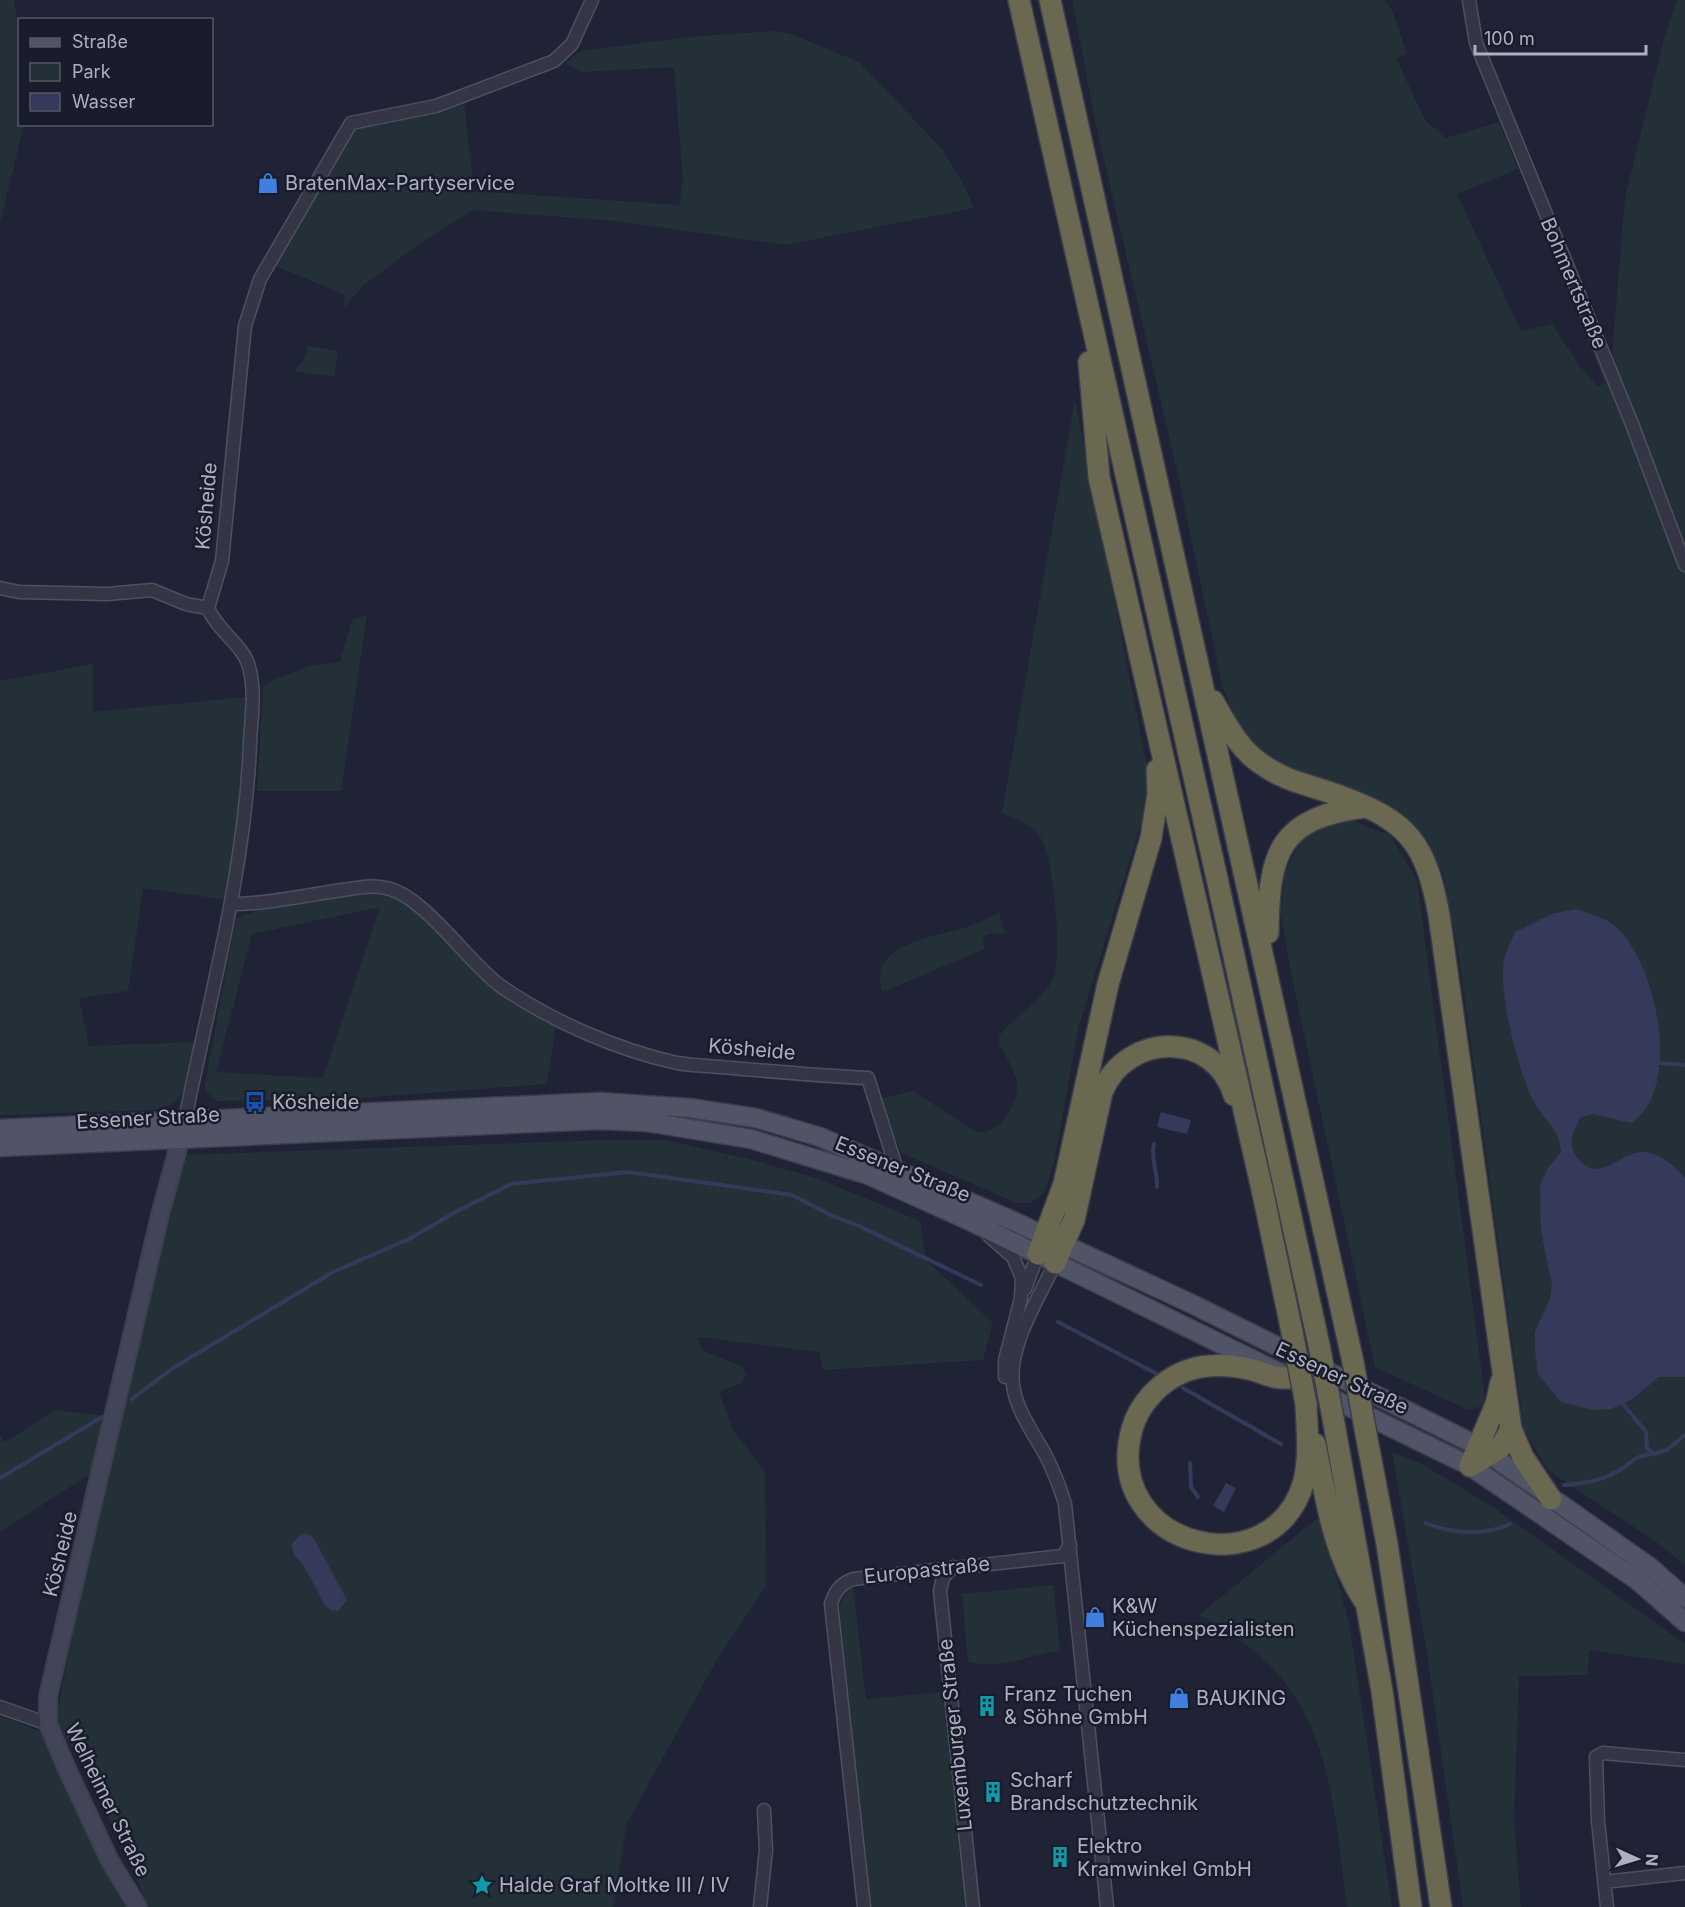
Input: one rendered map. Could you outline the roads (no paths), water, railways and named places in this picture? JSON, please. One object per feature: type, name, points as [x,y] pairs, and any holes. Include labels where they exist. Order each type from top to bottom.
[{"type":"highway","points":[[1019,0],[1218,883],[1319,1345],[1368,1607],[1411,1907]]},
{"type":"highway","points":[[1050,0],[1353,1362],[1396,1600],[1441,1907]]},
{"type":"highway","points":[[1085,295],[1092,421],[1099,477],[1262,1189],[1336,1544],[1346,1573],[1368,1607]]},
{"type":"highway","points":[[1203,685],[1234,736],[1260,764],[1293,782],[1341,796],[1396,823],[1413,838],[1423,856],[1433,882],[1510,1429],[1523,1457],[1551,1498]]},
{"type":"highway","points":[[1051,1250],[1056,1211],[1073,1153],[1108,984],[1151,838],[1158,793],[1156,728]]},
{"type":"highway","points":[[1267,969],[1269,888],[1274,862],[1284,843],[1297,829],[1315,818],[1338,810],[1365,807]]},
{"type":"highway","points":[[1051,1250],[1082,1191],[1102,1092],[1108,1078],[1126,1059],[1151,1048],[1180,1047],[1194,1051],[1208,1059],[1223,1074],[1232,1090],[1255,1181],[1262,1189]]},
{"type":"highway","points":[[1288,1378],[1274,1378],[1239,1367],[1222,1365],[1187,1371],[1161,1386],[1147,1400],[1135,1418],[1130,1438],[1130,1475],[1139,1499],[1156,1521],[1179,1537],[1192,1542],[1230,1545],[1265,1532],[1287,1512],[1304,1482],[1307,1453],[1306,1404]]},
{"type":"highway","points":[[1484,1450],[1502,1376]]},
{"type":"highway","points":[[1470,1466],[1484,1450],[1506,1440],[1510,1429]]},
{"type":"main road","name":"Essener Straße","points":[[0,1129],[600,1102],[756,1118],[820,1137],[897,1170],[1288,1378],[1470,1466],[1637,1580],[1685,1622]]},
{"type":"main road","name":"Essener Straße","points":[[0,1147],[586,1120],[647,1122],[751,1139],[817,1158],[877,1179],[970,1221],[1202,1309],[1484,1450],[1650,1567],[1685,1598]]},
{"type":"street","name":"Kösheide","points":[[48,1724],[48,1696],[56,1660],[160,1215],[181,1139],[232,904],[248,800],[251,675],[244,655],[220,628],[208,608],[222,561],[245,326],[249,306],[260,279],[351,123],[436,106],[554,61],[572,44],[592,0]]},
{"type":"street","name":"Bohmertstraße","points":[[1469,0],[1476,43],[1628,414],[1685,565]]},
{"type":"street","points":[[0,588],[19,592],[107,594],[152,590],[186,604],[208,608]]},
{"type":"street","name":"Kösheide","points":[[232,904],[252,904],[362,887],[384,887],[402,893],[439,925],[500,986],[526,1002],[598,1036],[642,1053],[679,1063],[802,1075],[868,1078],[897,1170]]},
{"type":"street","points":[[970,1221],[1013,1257],[1022,1278],[1022,1298],[1005,1360],[1005,1381],[1013,1407],[1032,1431]]},
{"type":"street","points":[[1022,1298],[1051,1250]]},
{"type":"street","points":[[1051,1250],[1013,1364],[1013,1385],[1019,1406],[1058,1481],[1065,1504],[1107,1907]]},
{"type":"street","name":"Europastraße","points":[[864,1907],[831,1604],[835,1593],[843,1583],[853,1579],[1063,1556],[1070,1545]]},
{"type":"street","name":"Luxemburger Straße","points":[[953,1567],[943,1578],[941,1594],[974,1907]]},
{"type":"street","name":"Welheimer Straße","points":[[0,1707],[48,1724],[110,1861],[138,1907]]},
{"type":"street","points":[[1607,1907],[1598,1821],[1596,1757],[1603,1753],[1685,1760]]},
{"type":"street","points":[[760,1907],[766,1850],[764,1810]]},
{"type":"street","points":[[1604,1882],[1685,1874]]},
{"type":"water","points":[[1576,909],[1608,921],[1631,945],[1653,997],[1660,1056],[1656,1084],[1647,1107],[1631,1123],[1593,1114],[1581,1117],[1572,1136],[1573,1151],[1584,1165],[1592,1169],[1600,1169],[1633,1154],[1642,1152],[1655,1154],[1666,1160],[1685,1178],[1685,1377],[1659,1377],[1632,1399],[1611,1409],[1594,1410],[1561,1402],[1538,1374],[1535,1331],[1550,1299],[1552,1285],[1541,1231],[1540,1185],[1548,1168],[1561,1152],[1556,1132],[1536,1105],[1523,1076],[1512,1038],[1503,982],[1504,958],[1515,932],[1552,914]]},
{"type":"water","points":[[1161,1112],[1191,1120],[1187,1134],[1157,1127]]},
{"type":"water","points":[[1226,1483],[1236,1488],[1224,1512],[1213,1506]]},
{"type":"water","points":[[305,1534],[311,1535],[314,1539],[347,1600],[338,1611],[331,1610],[324,1604],[304,1566],[294,1555],[292,1544],[298,1537]]},
{"type":"waterway","points":[[1660,1063],[1685,1065]]},
{"type":"waterway","points":[[1154,1144],[1157,1187]]},
{"type":"waterway","points":[[132,1399],[173,1368],[333,1272],[409,1239],[511,1184],[628,1172],[792,1195],[981,1285]]},
{"type":"waterway","points":[[1058,1322],[1159,1375]]},
{"type":"waterway","points":[[1183,1388],[1281,1444]]},
{"type":"waterway","points":[[1623,1404],[1646,1432],[1647,1448],[1654,1454],[1667,1450],[1685,1435]]},
{"type":"waterway","points":[[0,1478],[102,1417]]},
{"type":"waterway","points":[[1564,1485],[1600,1479],[1620,1470],[1638,1457],[1654,1454]]},
{"type":"waterway","points":[[1190,1463],[1191,1487],[1198,1497]]},
{"type":"waterway","points":[[1426,1523],[1436,1527],[1468,1532],[1490,1530],[1510,1524]]},
{"type":"place","name":"BratenMax-Partyservice","points":[[268,183]]},
{"type":"place","name":"Kösheide","points":[[255,1102]]},
{"type":"place","name":"K&W Küchenspezialisten","points":[[1095,1617]]},
{"type":"place","name":"BAUKING","points":[[1179,1698]]},
{"type":"place","name":"Franz Tuchen & Söhne GmbH","points":[[987,1706]]},
{"type":"place","name":"Scharf Brandschutztechnik","points":[[993,1792]]},
{"type":"place","name":"Elektro Kramwinkel GmbH","points":[[1060,1857]]},
{"type":"place","name":"Halde Graf Moltke III / IV","points":[[482,1885]]}]
